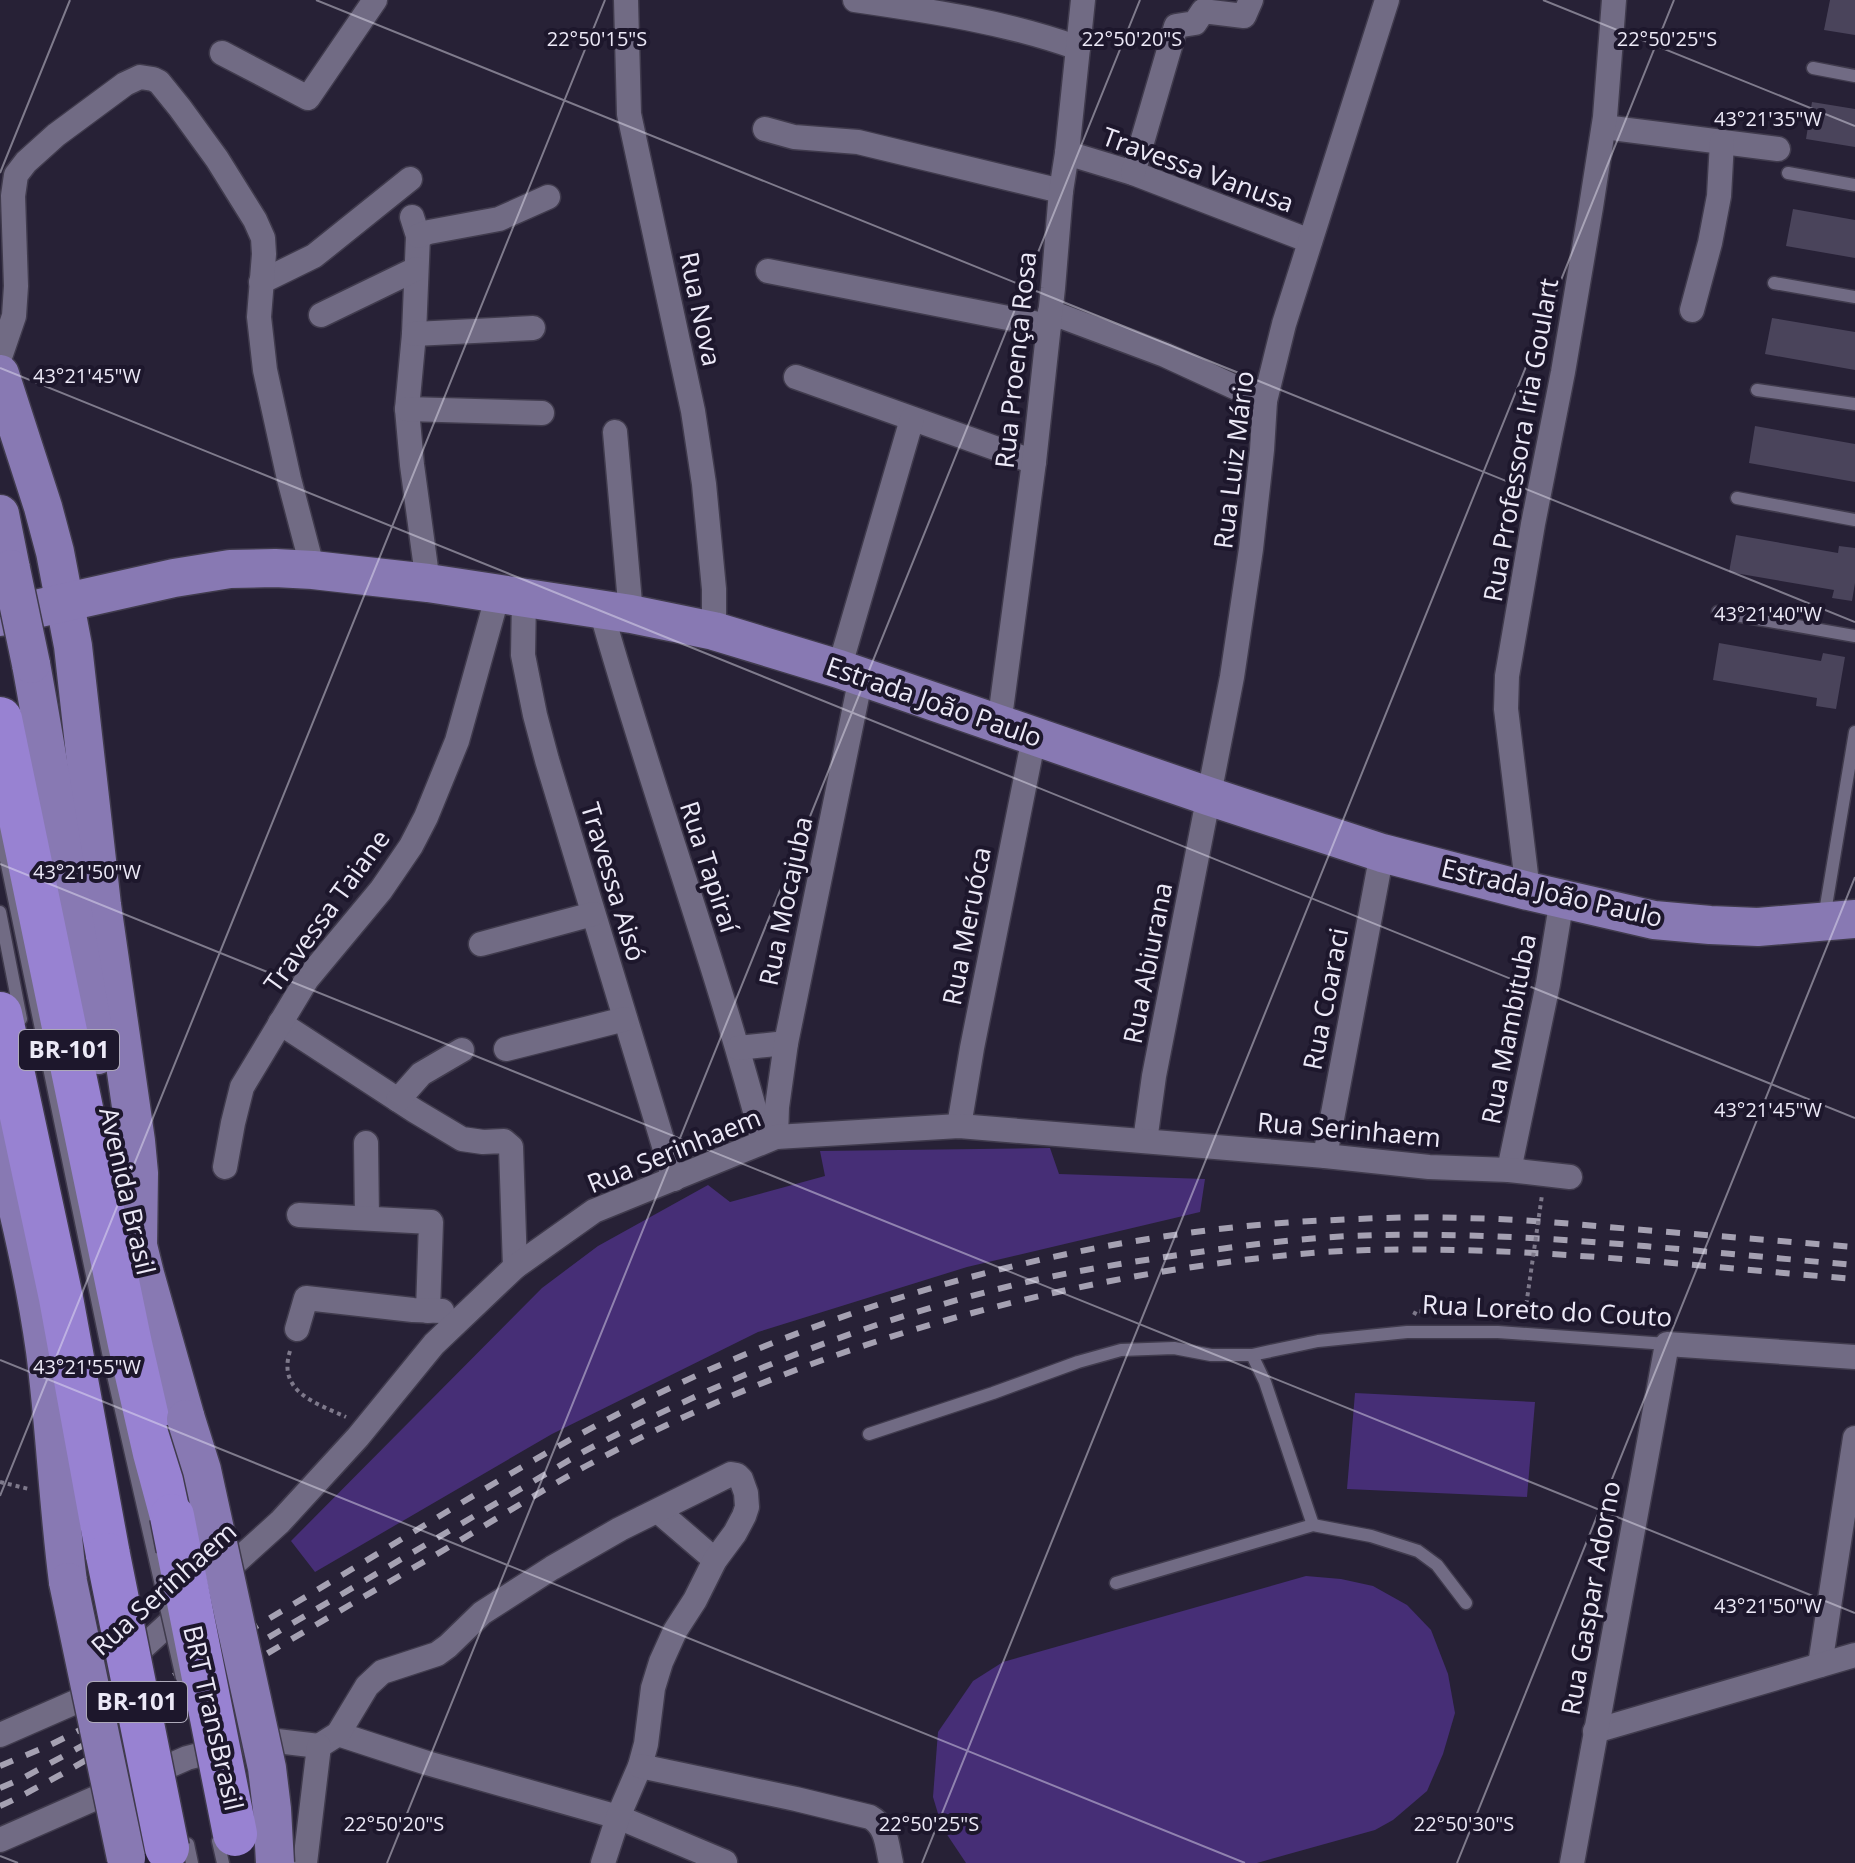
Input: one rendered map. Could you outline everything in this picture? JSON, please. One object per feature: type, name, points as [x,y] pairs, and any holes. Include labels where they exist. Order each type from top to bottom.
[{"type":"highway","name":"Avenida Brasil","points":[[0,719],[124,1314],[172,1516],[226,1846]]},
{"type":"highway","name":"BR-101","points":[[12,1026],[108,1555],[180,1850]]},
{"type":"main road","points":[[0,374],[55,552],[79,687],[111,979],[136,1141],[138,1247]]},
{"type":"main road","name":"Avenida Brasil","points":[[0,514],[51,773],[87,999],[138,1247],[202,1470],[267,1768],[275,1863]]},
{"type":"main road","name":"Estrada João Paulo","points":[[0,617],[174,578],[230,569],[275,568],[428,583],[616,612],[714,631],[850,673],[1382,853],[1545,895],[1654,920],[1710,925],[1758,927],[1839,920]]},
{"type":"main road","points":[[0,1137],[19,1212],[45,1354],[68,1582],[126,1860]]},
{"type":"main road","points":[[0,1206],[38,1310]]},
{"type":"street","points":[[222,53],[308,98],[375,0]]},
{"type":"street","name":"Rua Nova","points":[[626,0],[629,114],[697,440],[714,589],[714,631]]},
{"type":"street","points":[[855,0],[999,24],[1078,48]]},
{"type":"street","name":"Rua Proença Rosa","points":[[1016,731],[1034,462],[1083,0]]},
{"type":"street","points":[[1133,173],[1176,26],[1195,23],[1203,11],[1244,16],[1251,0]]},
{"type":"street","name":"Rua Luiz Mário","points":[[1208,796],[1243,612],[1265,401],[1284,324],[1387,0]]},
{"type":"street","name":"Rua Professora Iria Goulart","points":[[1545,895],[1506,709],[1507,676],[1604,127],[1614,0]]},
{"type":"street","points":[[0,357],[14,316],[14,184],[19,170],[56,135],[125,84],[140,77],[159,82],[217,159],[263,238],[259,317],[265,370],[313,570]]},
{"type":"street","points":[[1604,127],[1778,149]]},
{"type":"street","points":[[765,129],[794,137],[858,142],[1061,191]]},
{"type":"street","points":[[1692,310],[1719,196],[1722,142]]},
{"type":"street","name":"Travessa Vanusa","points":[[1067,153],[1133,173],[1310,241]]},
{"type":"street","points":[[261,282],[314,256],[410,179]]},
{"type":"street","points":[[428,583],[407,409],[414,334],[415,226],[429,232],[499,219],[548,197]]},
{"type":"street","points":[[321,315],[416,269]]},
{"type":"street","points":[[768,271],[1050,319],[1165,355],[1265,401]]},
{"type":"street","points":[[414,334],[533,328]]},
{"type":"street","points":[[796,377],[1034,462]]},
{"type":"street","points":[[407,409],[542,413]]},
{"type":"street","name":"Rua Mocajuba","points":[[770,1139],[850,673],[912,419]]},
{"type":"street","name":"Rua Tapiraí","points":[[615,432],[616,612],[626,697],[770,1139]]},
{"type":"street","name":"Travessa Aisó","points":[[511,596],[547,760],[674,1179]]},
{"type":"street","name":"Travessa Taiane","points":[[225,1167],[242,1087],[307,979],[381,890],[411,846],[457,741],[511,596]]},
{"type":"street","name":"Rua Meruóca","points":[[959,1126],[1016,731]]},
{"type":"street","name":"Rua Abiurana","points":[[1145,1141],[1154,1076],[1208,796]]},
{"type":"street","name":"Rua Coaraci","points":[[1325,1156],[1382,853]]},
{"type":"street","name":"Rua Mambituba","points":[[1509,1170],[1548,984],[1545,895]]},
{"type":"street","points":[[481,944],[593,914]]},
{"type":"street","points":[[506,1049],[625,1019]]},
{"type":"street","points":[[280,1023],[462,1139],[504,1141],[511,1147],[515,1267]]},
{"type":"street","points":[[738,1048],[786,1043]]},
{"type":"street","points":[[398,1100],[421,1074],[462,1050]]},
{"type":"street","name":"Rua Serinhaem","points":[[0,1735],[80,1700],[126,1663],[280,1522],[366,1427],[434,1344],[515,1267],[594,1211],[770,1139],[959,1126],[1570,1177]]},
{"type":"street","points":[[366,1143],[367,1218]]},
{"type":"street","points":[[299,1215],[431,1222],[428,1311]]},
{"type":"street","points":[[297,1329],[306,1298],[428,1311],[466,1311]]},
{"type":"street","name":"Rua Loreto do Couto","points":[[1667,1344],[1855,1357]]},
{"type":"street","name":"Rua Gaspar Adorno","points":[[1572,1863],[1667,1344]]},
{"type":"street","points":[[1820,1665],[1855,1438]]},
{"type":"street","points":[[305,1863],[329,1740],[367,1686],[382,1672],[437,1654],[482,1613],[552,1568],[620,1529],[731,1474],[737,1475],[746,1493],[744,1516],[715,1560],[661,1662],[653,1688],[640,1766],[603,1863]]},
{"type":"street","points":[[658,1511],[715,1560]]},
{"type":"street","points":[[1595,1731],[1855,1655]]},
{"type":"street","points":[[0,1840],[187,1758],[260,1739],[329,1740],[427,1763],[618,1817],[725,1862]]},
{"type":"street","points":[[640,1766],[859,1813],[879,1822],[884,1829],[891,1863]]},
{"type":"lane","points":[[1813,68],[1855,76]]},
{"type":"lane","points":[[1788,173],[1855,185]]},
{"type":"lane","points":[[1774,283],[1855,297]]},
{"type":"lane","points":[[1757,390],[1855,404]]},
{"type":"lane","points":[[1737,498],[1855,520]]},
{"type":"lane","points":[[1718,612],[1855,636]]},
{"type":"lane","points":[[1839,920],[1855,732]]},
{"type":"lane","name":"BRT TransBrasil","points":[[0,831],[110,1362],[185,1693]]},
{"type":"lane","points":[[0,912],[12,1026]]},
{"type":"lane","name":"Rua Loreto do Couto","points":[[869,1434],[1121,1350],[1174,1348],[1211,1355],[1252,1355],[1318,1341],[1407,1332],[1498,1332],[1667,1344]]},
{"type":"lane","points":[[1252,1355],[1265,1382],[1313,1525]]},
{"type":"lane","points":[[1116,1583],[1313,1525],[1371,1536],[1418,1551],[1437,1565],[1466,1603]]},
{"type":"lane","name":"BRT TransBrasil","points":[[142,1628],[148,1659]]},
{"type":"lane","name":"BRT TransBrasil","points":[[195,1737],[202,1767]]},
{"type":"lane","name":"BRT TransBrasil","points":[[168,1752],[175,1783]]},
{"type":"path","points":[[1524,1320],[1542,1195]]},
{"type":"path","points":[[297,1329],[287,1360],[289,1380],[300,1395],[366,1427]]},
{"type":"shaded area","points":[[1050,1148],[1059,1174],[1205,1179],[1200,1212],[967,1267],[758,1332],[552,1434],[315,1572],[291,1541],[542,1288],[598,1246],[708,1185],[730,1202],[825,1176],[820,1151]]},
{"type":"shaded area","points":[[1355,1393],[1535,1402],[1527,1497],[1347,1489]]},
{"type":"shaded area","points":[[1306,1576],[1373,1586],[1407,1605],[1431,1630],[1448,1674],[1455,1713],[1443,1754],[1427,1791],[1393,1820],[1375,1830],[1257,1863],[966,1863],[942,1827],[933,1797],[938,1732],[973,1681],[1003,1662]]},
{"type":"building","points":[[1830,0],[1855,0],[1855,35],[1824,30]]},
{"type":"building","points":[[1812,102],[1855,109],[1855,147],[1806,139]]},
{"type":"building","points":[[1793,209],[1855,220],[1855,258],[1786,246]]},
{"type":"building","points":[[1772,318],[1855,332],[1855,370],[1765,354]]},
{"type":"building","points":[[1755,426],[1855,444],[1855,482],[1749,463]]},
{"type":"building","points":[[1736,535],[1838,553],[1839,546],[1855,548],[1852,601],[1832,598],[1834,590],[1729,572]]},
{"type":"building","points":[[1719,643],[1821,661],[1823,653],[1845,657],[1836,709],[1816,706],[1817,698],[1713,680]]},
{"type":"railway","points":[[0,1766],[110,1715],[499,1480],[659,1393],[770,1344],[842,1317],[991,1272],[1066,1254],[1219,1229],[1379,1218],[1526,1221],[1855,1247]]},
{"type":"railway","points":[[0,1788],[113,1729],[583,1452],[635,1425],[795,1354],[961,1299],[1039,1279],[1123,1264],[1259,1244],[1358,1236],[1441,1235],[1560,1240],[1855,1265]]},
{"type":"railway","points":[[0,1806],[62,1774],[586,1466],[654,1431],[793,1371],[937,1323],[1085,1286],[1160,1272],[1342,1251],[1551,1254],[1855,1279]]}]
